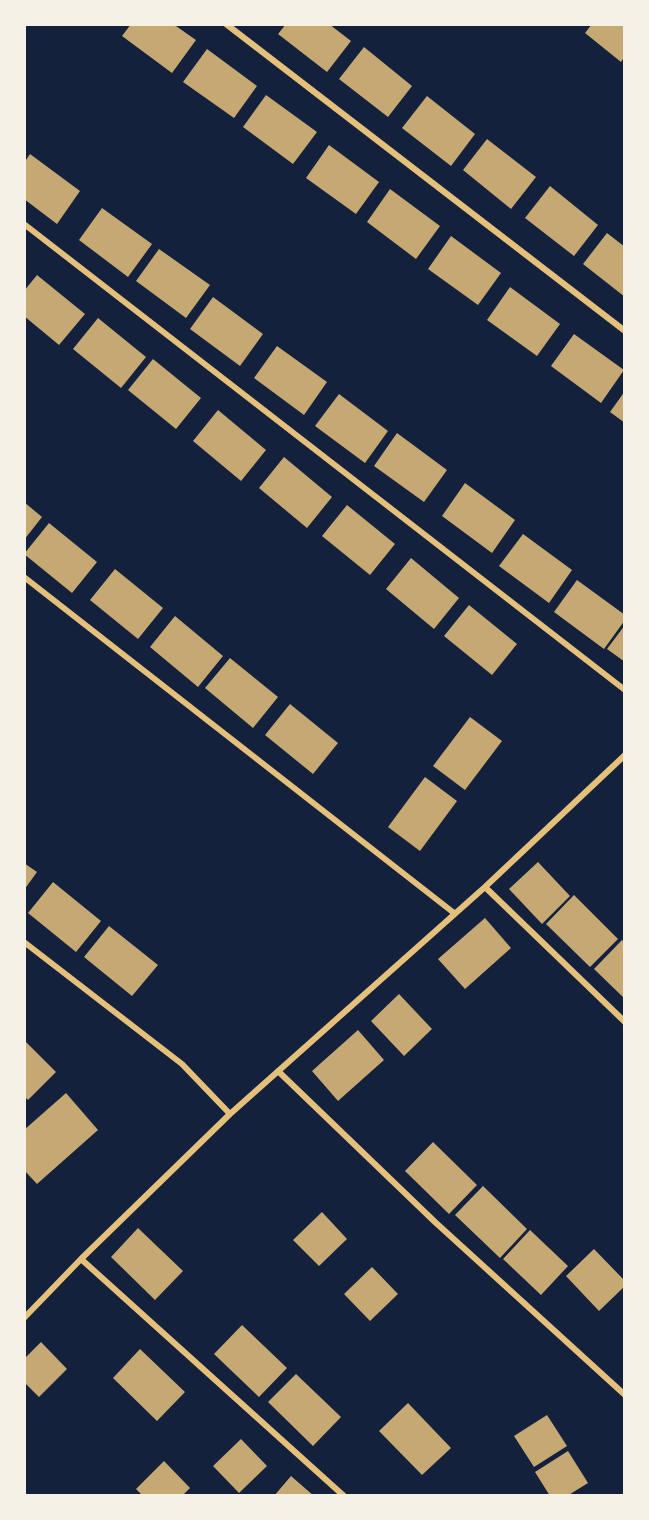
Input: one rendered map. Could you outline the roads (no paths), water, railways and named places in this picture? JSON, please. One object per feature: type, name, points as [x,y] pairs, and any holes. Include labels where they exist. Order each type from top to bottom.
[{"type":"street","points":[[226,24],[625,331]]},
{"type":"street","points":[[24,225],[625,690]]},
{"type":"street","points":[[24,577],[454,913]]},
{"type":"street","points":[[24,1318],[81,1259],[230,1114],[485,887],[625,755]]},
{"type":"street","points":[[485,887],[625,1022]]},
{"type":"street","points":[[24,942],[182,1064],[230,1114]]},
{"type":"street","points":[[278,1071],[435,1222],[625,1395]]},
{"type":"street","points":[[81,1259],[344,1496]]}]
